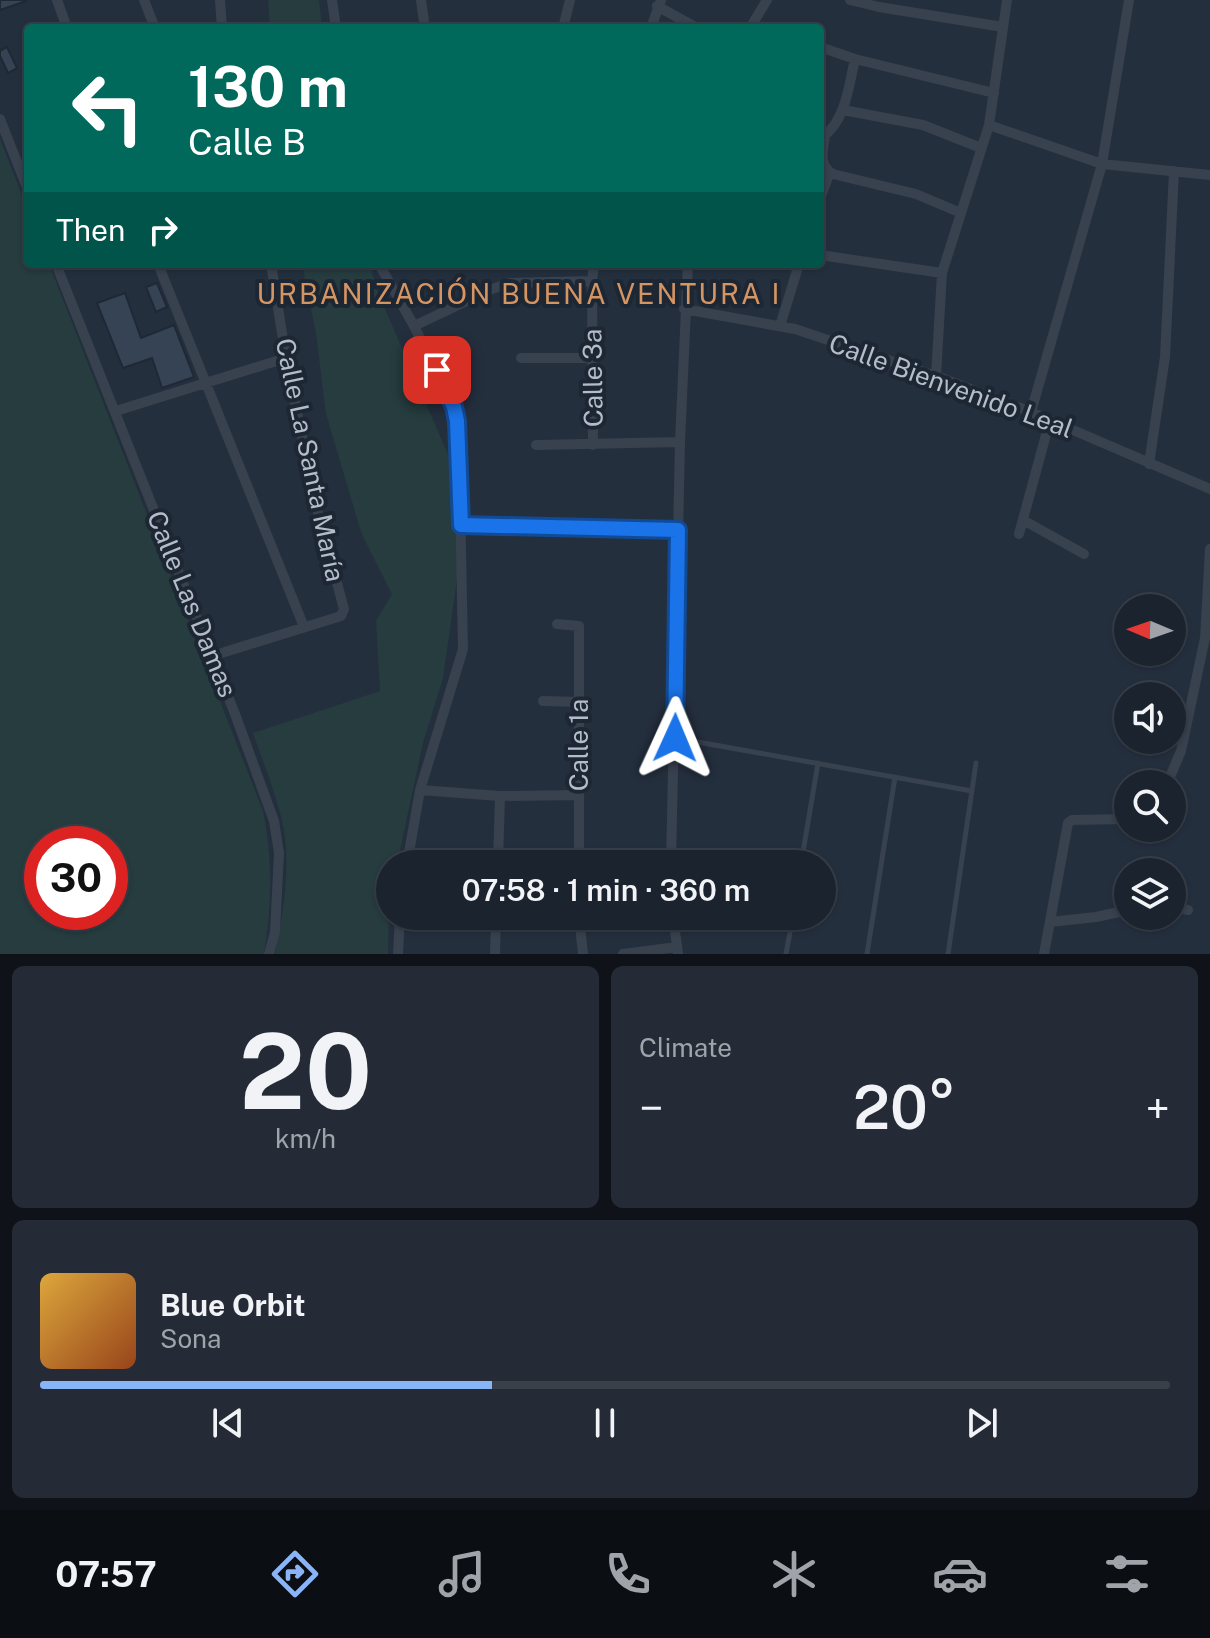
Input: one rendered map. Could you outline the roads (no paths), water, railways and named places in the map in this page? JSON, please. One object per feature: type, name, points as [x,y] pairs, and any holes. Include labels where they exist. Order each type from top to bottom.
[{"type":"street","points":[[57,0],[66,24]]},
{"type":"street","points":[[144,0],[153,24]]},
{"type":"street","points":[[220,0],[222,24]]},
{"type":"street","points":[[332,0],[335,24]]},
{"type":"street","points":[[421,0],[424,24]]},
{"type":"street","points":[[752,24],[767,0]]},
{"type":"street","points":[[850,0],[1003,27]]},
{"type":"street","points":[[936,376],[942,273],[989,125],[1007,0]]},
{"type":"street","points":[[1031,412],[1102,164],[1129,0]]},
{"type":"street","points":[[564,24],[567,1]]},
{"type":"street","points":[[652,24],[659,3],[691,24]]},
{"type":"street","points":[[824,48],[855,59],[994,93]]},
{"type":"street","points":[[824,135],[843,110],[855,59]]},
{"type":"street","points":[[843,110],[923,125],[981,148]]},
{"type":"street","points":[[0,119],[24,169]]},
{"type":"street","points":[[989,125],[1102,164],[1210,175]]},
{"type":"street","points":[[824,165],[830,172],[916,194],[961,213]]},
{"type":"street","points":[[1149,464],[1165,357],[1174,171]]},
{"type":"street","points":[[824,188],[830,172]]},
{"type":"street","points":[[824,256],[942,273]]},
{"type":"street","name":"Calle Las Damas","points":[[58,268],[274,821],[279,853],[275,932],[269,954]]},
{"type":"street","points":[[160,268],[304,627],[212,656]]},
{"type":"street","name":"Calle La Santa María","points":[[272,268],[286,358],[316,505],[344,609],[341,616],[304,627]]},
{"type":"street","points":[[381,268],[454,407],[461,525],[463,649],[420,790],[409,850]]},
{"type":"street","name":"Calle 3a","points":[[593,445],[594,268]]},
{"type":"street","points":[[671,850],[680,442],[688,268]]},
{"type":"street","points":[[780,326],[798,268]]},
{"type":"street","points":[[414,326],[510,283],[592,281]]},
{"type":"street","name":"Calle Bienvenido Leal","points":[[684,309],[780,326],[936,376],[1031,412],[1210,489]]},
{"type":"street","points":[[116,411],[286,358]]},
{"type":"street","points":[[521,358],[592,358]]},
{"type":"street","points":[[1019,534],[1050,420]]},
{"type":"street","points":[[536,445],[680,442]]},
{"type":"street","points":[[1023,520],[1084,554]]},
{"type":"street","points":[[461,525],[678,530]]},
{"type":"street","points":[[1173,770],[1181,751],[1205,638],[1210,549]]},
{"type":"street","name":"Calle 1a","points":[[557,624],[579,626],[579,850]]},
{"type":"street","points":[[543,701],[579,702]]},
{"type":"street","points":[[420,790],[500,796],[579,795]]},
{"type":"street","points":[[498,850],[500,796]]},
{"type":"street","points":[[1044,954],[1068,823],[1072,820],[1114,819]]},
{"type":"street","points":[[1050,922],[1114,913]]},
{"type":"street","points":[[398,954],[399,930]]},
{"type":"street","points":[[495,954],[496,930]]},
{"type":"street","points":[[580,930],[583,954]]},
{"type":"street","points":[[623,954],[678,950],[675,930]]},
{"type":"lane","points":[[675,738],[972,791]]},
{"type":"lane","points":[[803,850],[818,763]]},
{"type":"lane","points":[[948,954],[976,763]]},
{"type":"lane","points":[[867,954],[895,777]]},
{"type":"lane","points":[[786,954],[790,930]]},
{"type":"district","name":"URBANIZACIÓN BUENA VENTURA I","points":[[519,294]]}]
